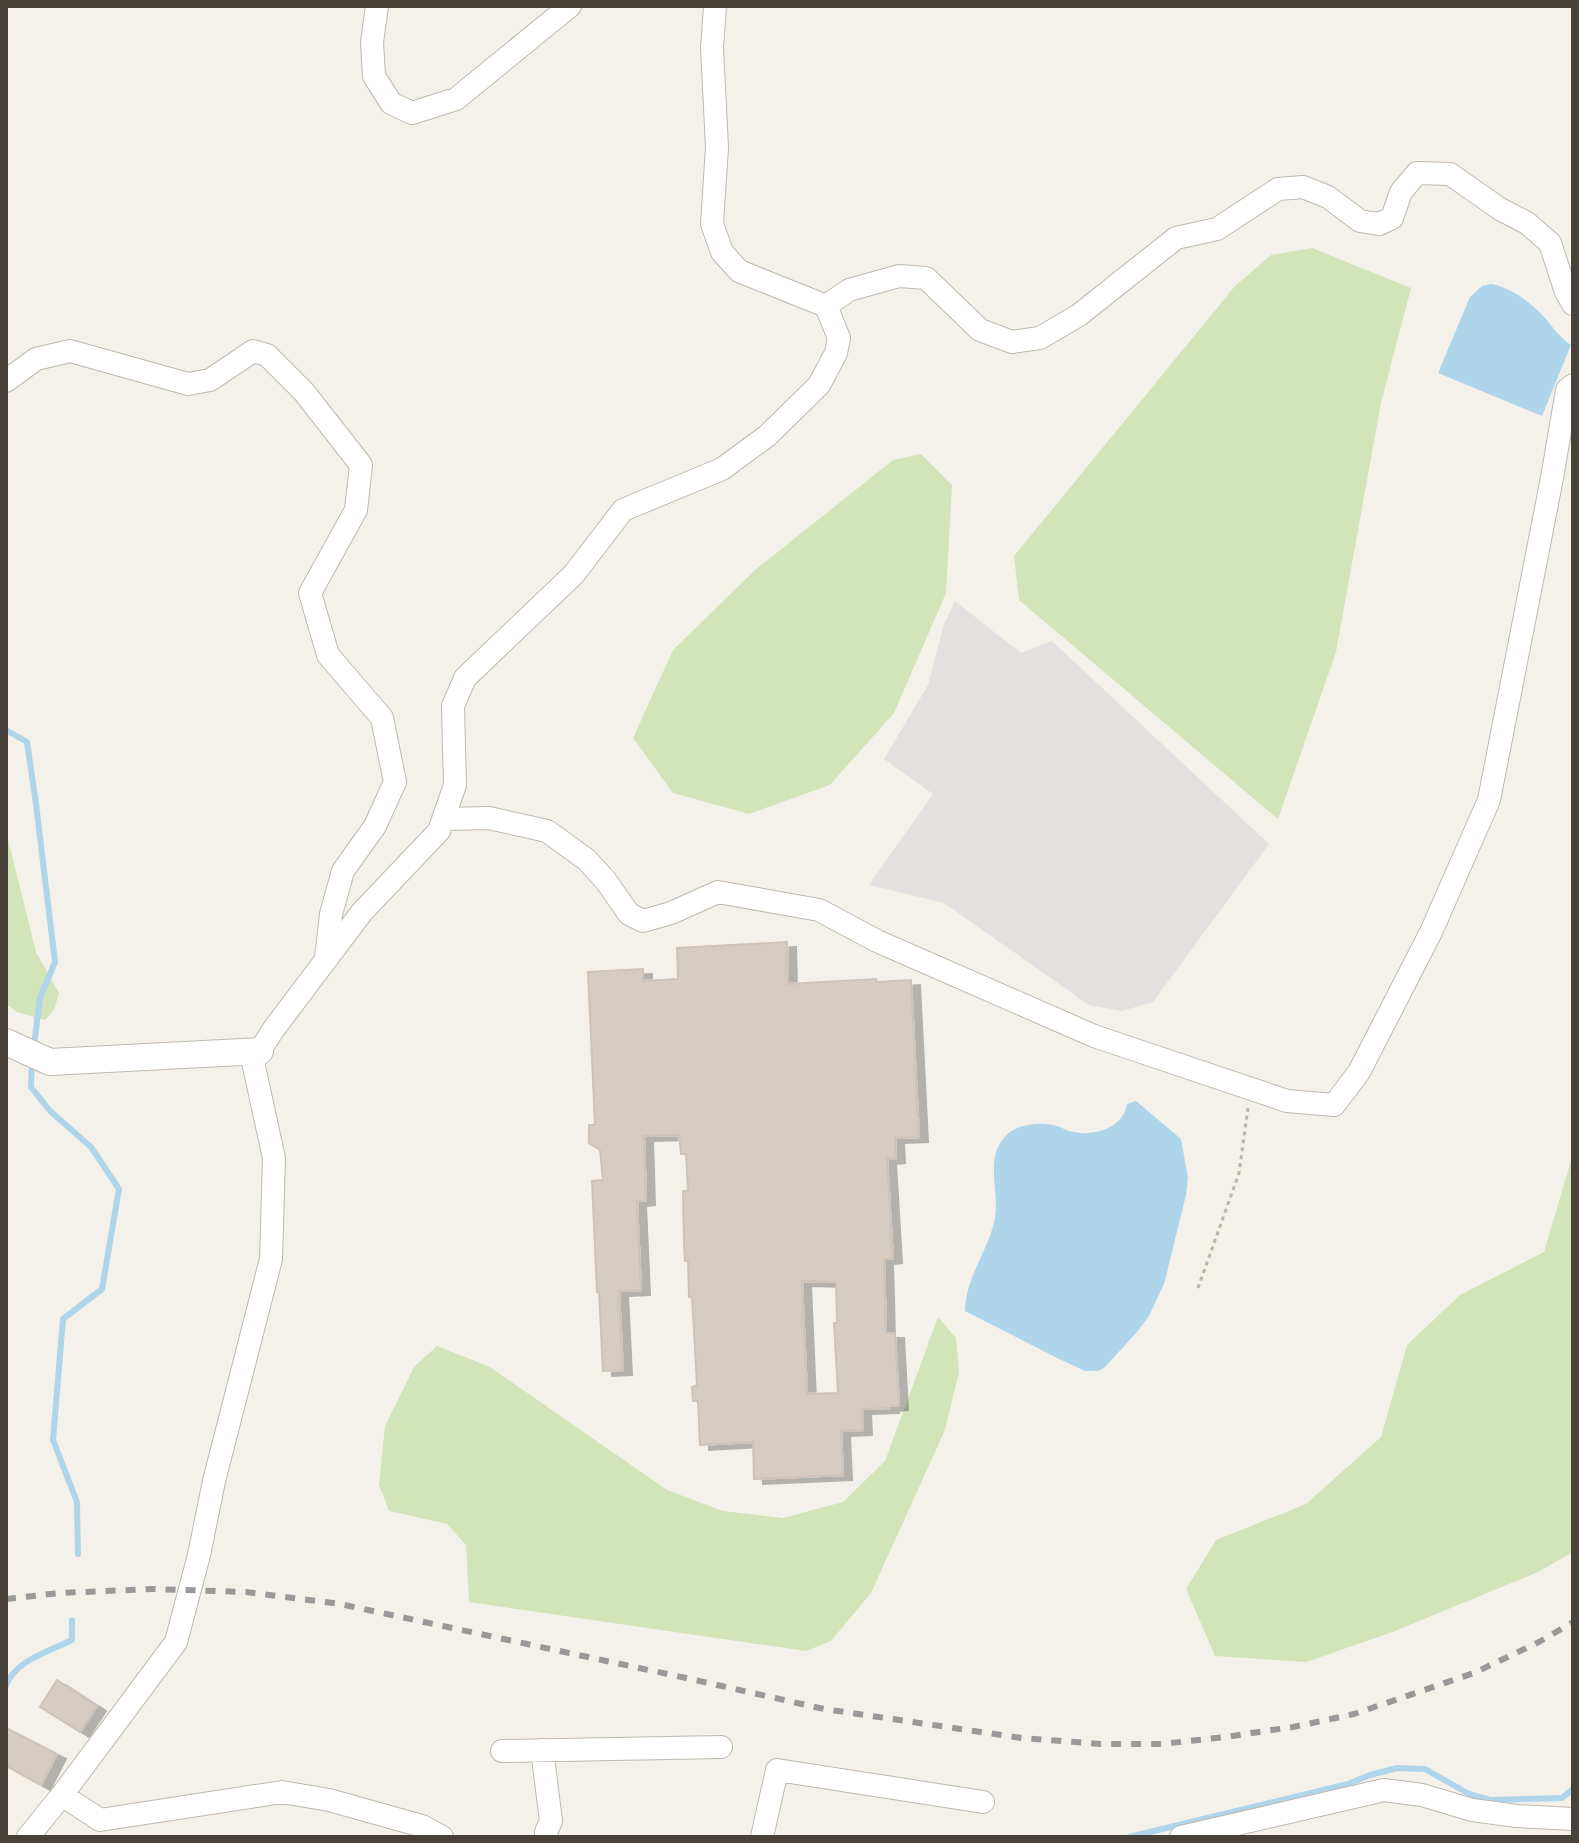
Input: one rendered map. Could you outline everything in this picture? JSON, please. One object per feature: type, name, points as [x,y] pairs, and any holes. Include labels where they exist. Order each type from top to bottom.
[{"type":"street","points":[[377,6],[372,42],[374,76],[391,103],[412,113],[456,99],[570,6]]},
{"type":"street","points":[[28,1837],[176,1642],[271,1259],[274,1158],[253,1062],[273,1030],[362,912],[439,831],[455,785],[453,706],[465,678],[574,574],[623,510],[722,469],[767,436],[819,385],[836,353],[839,338],[826,306],[739,271],[722,252],[712,224],[717,147],[712,48],[715,6]]},
{"type":"street","points":[[826,306],[849,290],[861,286],[899,276],[926,278],[980,330],[1012,342],[1040,338],[1079,315],[1176,238],[1217,229],[1278,189],[1303,187],[1328,197],[1360,221],[1379,224],[1392,218],[1401,192],[1417,173],[1450,174],[1500,209],[1527,223],[1550,243],[1573,304]]},
{"type":"street","points":[[6,381],[36,359],[70,351],[188,384],[210,380],[253,351],[267,355],[304,392],[361,465],[356,510],[310,593],[328,655],[382,718],[395,782],[375,826],[343,871],[331,914],[325,960]]},
{"type":"street","points":[[443,819],[489,818],[547,831],[587,860],[629,914],[643,921],[671,913],[718,892],[819,910],[877,941],[1094,1036],[1287,1101],[1334,1105],[1359,1072],[1431,932],[1489,800],[1567,390],[1573,385]]},
{"type":"street","points":[[6,1042],[50,1062],[260,1051]]},
{"type":"street","points":[[502,1751],[721,1747]]},
{"type":"street","points":[[542,1750],[551,1821],[547,1837]]},
{"type":"street","points":[[762,1837],[777,1770],[983,1802]]},
{"type":"street","points":[[1181,1837],[1384,1790],[1422,1795],[1472,1810],[1573,1819]]},
{"type":"street","points":[[62,1795],[100,1820],[282,1792],[329,1800],[427,1833]]},
{"type":"path","points":[[1198,1288],[1239,1173],[1251,1088]]},
{"type":"green space","points":[[1312,248],[1411,288],[1381,403],[1336,652],[1278,819],[1019,600],[1014,556],[1235,286],[1271,255]]},
{"type":"green space","points":[[921,454],[952,485],[946,593],[894,713],[830,785],[749,814],[673,793],[633,738],[673,650],[755,570],[893,460]]},
{"type":"green space","points":[[6,831],[36,952],[59,993],[54,1010],[45,1020],[17,1012],[6,1004]]},
{"type":"green space","points":[[1573,1154],[1573,1552],[1538,1572],[1390,1633],[1306,1662],[1215,1656],[1186,1589],[1216,1540],[1306,1504],[1381,1437],[1407,1345],[1460,1295],[1544,1252]]},
{"type":"green space","points":[[938,1317],[956,1338],[959,1372],[945,1430],[871,1593],[831,1641],[806,1651],[469,1602],[466,1545],[447,1524],[389,1511],[379,1485],[385,1426],[414,1367],[437,1346],[490,1367],[667,1490],[723,1511],[783,1518],[843,1502],[885,1461]]},
{"type":"shaded area","points":[[955,601],[1021,653],[1052,641],[1269,844],[1153,1002],[1122,1011],[1089,1005],[944,903],[869,885],[933,794],[884,759],[928,685],[944,624]]},
{"type":"water","points":[[1491,284],[1506,288],[1527,301],[1571,345],[1542,416],[1438,373],[1470,297],[1482,286]]},
{"type":"water","points":[[1136,1101],[1181,1139],[1188,1178],[1186,1195],[1164,1284],[1149,1316],[1104,1368],[1085,1371],[965,1311],[966,1299],[995,1218],[994,1161],[1002,1141],[1015,1129],[1033,1124],[1058,1126],[1078,1133],[1105,1130],[1119,1120],[1127,1104]]},
{"type":"building","points":[[787,942],[788,984],[911,980],[919,1137],[895,1138],[896,1158],[887,1159],[893,1258],[884,1259],[886,1333],[895,1333],[899,1405],[862,1409],[863,1430],[841,1431],[843,1475],[754,1479],[753,1442],[700,1445],[698,1401],[693,1401],[692,1387],[697,1385],[692,1297],[689,1297],[684,1244],[683,1191],[688,1191],[686,1154],[681,1154],[679,1135],[644,1136],[646,1200],[637,1201],[641,1290],[619,1291],[623,1370],[603,1371],[592,1181],[603,1180],[600,1150],[589,1143],[589,1125],[595,1125],[588,972],[643,969],[643,981],[678,979],[677,948]],"holes":[[[802,1281],[836,1282],[837,1323],[834,1323],[838,1393],[807,1394]]]},
{"type":"building","points":[[57,1680],[97,1706],[80,1732],[40,1707]]},
{"type":"building","points":[[6,1728],[57,1754],[41,1785],[6,1766]]},
{"type":"waterway","points":[[6,730],[27,742],[55,962],[40,998],[34,1045]]},
{"type":"waterway","points":[[32,1060],[31,1087],[50,1111],[91,1147],[119,1189],[102,1289],[63,1319],[53,1440],[77,1502],[78,1554]]},
{"type":"waterway","points":[[6,1686],[10,1677],[25,1663],[72,1640],[72,1620]]},
{"type":"waterway","points":[[1129,1837],[1348,1784],[1397,1768],[1425,1769],[1469,1794],[1490,1800],[1562,1798],[1573,1789]]},
{"type":"railway","points":[[6,1599],[153,1589],[246,1592],[340,1604],[824,1709],[1022,1738],[1100,1744],[1162,1744],[1225,1737],[1354,1714],[1474,1673],[1573,1622]]}]
